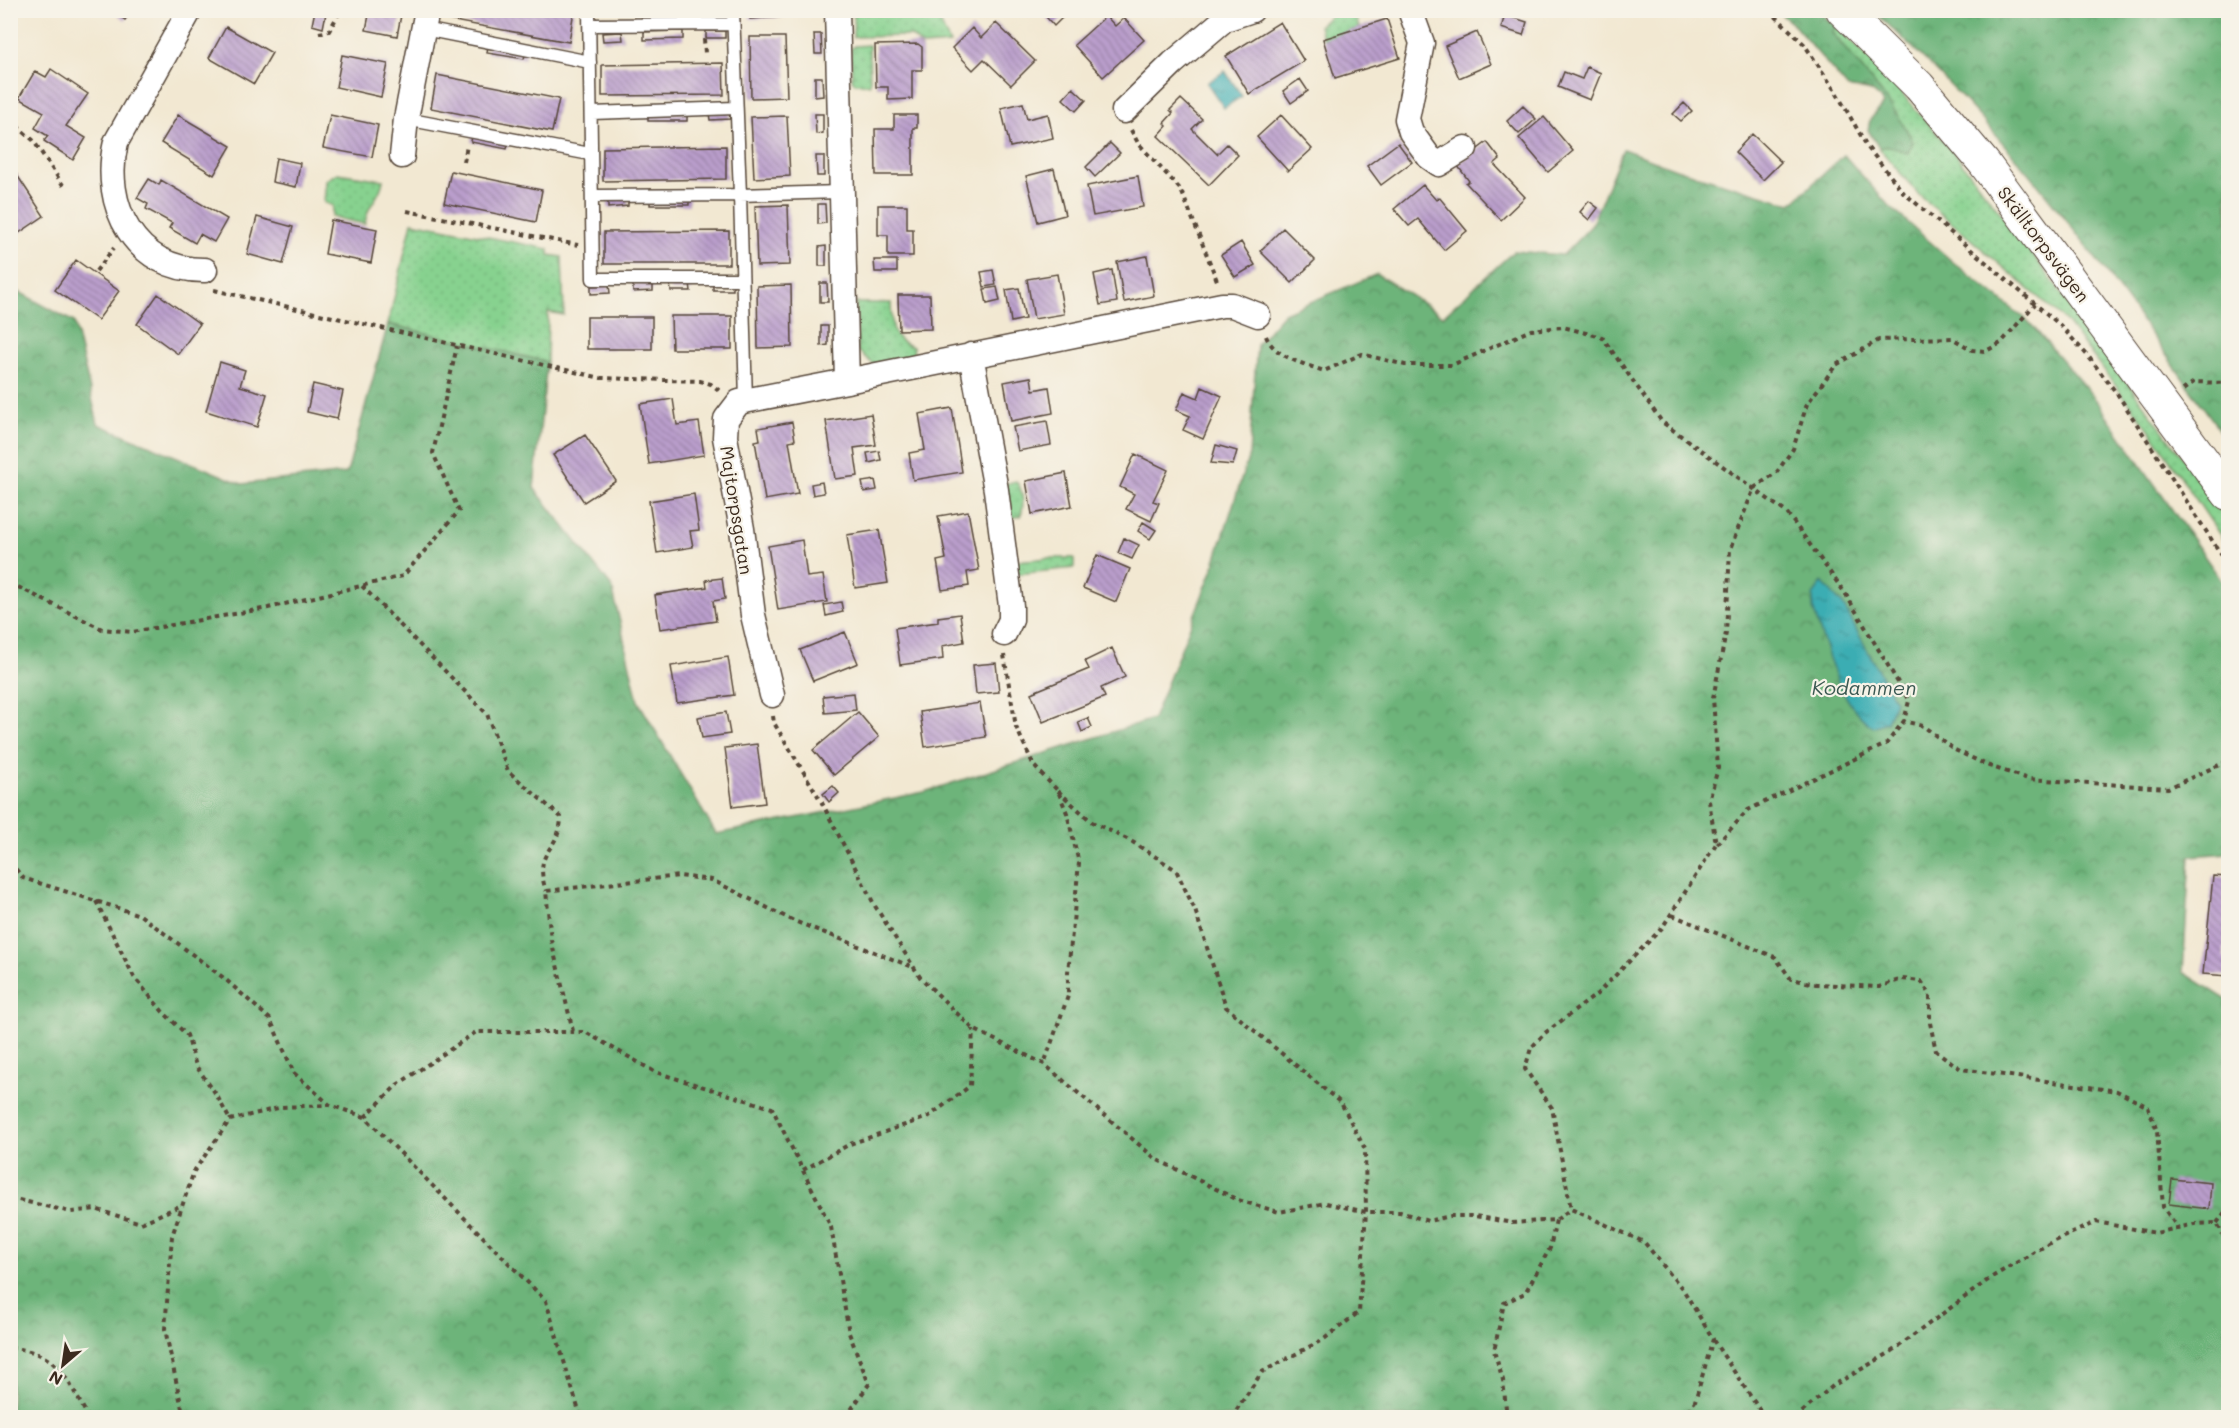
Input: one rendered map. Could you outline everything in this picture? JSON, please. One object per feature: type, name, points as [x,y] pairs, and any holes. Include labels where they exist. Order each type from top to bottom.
[{"type":"street","points":[[190,10],[116,142],[113,154],[114,187],[125,226],[147,251],[175,268],[205,270]]},
{"type":"street","points":[[837,10],[840,192],[847,381]]},
{"type":"street","points":[[1124,111],[1173,63],[1225,19],[1252,10]]},
{"type":"street","points":[[1410,10],[1422,43],[1407,119],[1411,132],[1429,157],[1439,164],[1465,148]]},
{"type":"street","name":"Skälltorpsvägen","points":[[1842,10],[1881,46],[1952,124],[2229,494]]},
{"type":"street","points":[[402,156],[405,120],[426,20]]},
{"type":"street","points":[[739,405],[847,381],[1228,305],[1258,315]]},
{"type":"street","points":[[971,356],[996,490],[1011,606],[1011,620],[1004,633]]},
{"type":"street","name":"Majtorpsgatan","points":[[739,405],[726,418],[724,431],[742,529],[753,615],[772,695]]},
{"type":"lane","points":[[589,10],[593,279],[742,279]]},
{"type":"lane","points":[[733,10],[742,279],[739,405]]},
{"type":"lane","points":[[426,20],[590,62]]},
{"type":"lane","points":[[590,26],[733,24]]},
{"type":"lane","points":[[592,113],[735,108]]},
{"type":"lane","points":[[405,120],[590,154]]},
{"type":"lane","points":[[593,196],[840,192]]},
{"type":"path","points":[[319,33],[329,31],[338,15],[346,10]]},
{"type":"path","points":[[1768,10],[1804,44],[1836,92],[1868,148],[1905,193],[2060,325],[2118,395],[2229,565]]},
{"type":"path","points":[[1124,111],[1138,142],[1181,190],[1228,305]]},
{"type":"path","points":[[10,120],[33,140],[65,188]]},
{"type":"path","points":[[408,211],[593,248]]},
{"type":"path","points":[[96,271],[115,247]]},
{"type":"path","points":[[205,270],[215,292],[601,378],[700,381],[718,389],[739,405]]},
{"type":"path","points":[[1716,844],[1709,801],[1718,768],[1713,698],[1726,633],[1730,549],[1754,488],[1777,472],[1793,449],[1807,404],[1836,365],[1879,340],[1952,338],[1972,350],[1986,351],[2001,343],[2035,304]]},
{"type":"path","points":[[1258,315],[1269,345],[1299,363],[1324,371],[1362,354],[1405,365],[1452,365],[1531,330],[1563,327],[1602,337],[1662,422],[1787,513],[1845,593],[1909,701],[1904,721],[1886,744],[1748,810],[1716,844],[1672,915],[1632,961],[1596,995],[1545,1033],[1531,1048],[1525,1069],[1552,1108],[1571,1209]]},
{"type":"path","points":[[10,583],[102,628],[132,632],[268,608],[403,576],[459,511],[433,453],[457,346]]},
{"type":"path","points":[[2162,404],[2194,382],[2229,383]]},
{"type":"path","points":[[362,586],[488,714],[508,771],[561,818],[561,833],[544,855],[541,874],[546,891],[551,940],[573,1032]]},
{"type":"path","points":[[1004,633],[1004,660],[1016,727],[1034,766],[1092,822],[1131,841],[1176,870],[1195,910],[1226,1007],[1341,1103],[1365,1149],[1366,1212],[1359,1312],[1324,1339],[1262,1372],[1230,1418]]},
{"type":"path","points":[[772,695],[774,723],[821,801],[875,906],[914,967],[973,1029],[1044,1065],[1156,1159],[1238,1200],[1279,1212],[1326,1203],[1366,1212],[1400,1212],[1428,1221],[1451,1216],[1475,1216],[1512,1223],[1556,1220],[1571,1209]]},
{"type":"path","points":[[1904,721],[1923,726],[1955,750],[1989,766],[2028,779],[2168,788],[2229,761]]},
{"type":"path","points":[[1044,1065],[1068,996],[1068,972],[1079,863],[1067,813],[1058,790]]},
{"type":"path","points":[[10,862],[24,878],[141,915],[225,979],[270,1019],[294,1072],[330,1105]]},
{"type":"path","points":[[546,891],[679,876],[712,880],[794,921],[914,967]]},
{"type":"path","points":[[96,901],[134,977],[163,1012],[187,1035],[196,1066],[216,1094],[230,1120]]},
{"type":"path","points":[[1672,915],[1775,957],[1791,979],[1816,984],[1879,987],[1902,979],[1921,981],[1930,994],[1930,1023],[1935,1051],[1961,1069],[2117,1091],[2148,1107],[2157,1131],[2163,1207],[2178,1228]]},
{"type":"path","points":[[804,1170],[850,1144],[928,1117],[970,1086],[973,1029]]},
{"type":"path","points":[[365,1117],[397,1085],[476,1032],[585,1032],[655,1072],[772,1108],[831,1227],[849,1333],[869,1384],[850,1416],[823,1418]]},
{"type":"path","points":[[184,1418],[165,1329],[172,1236],[194,1171],[230,1120],[282,1107],[330,1105],[365,1117],[546,1301],[581,1418]]},
{"type":"path","points":[[10,1198],[71,1212],[95,1209],[141,1223],[183,1204]]},
{"type":"path","points":[[1795,1418],[1834,1385],[1891,1353],[1992,1277],[2050,1243],[2096,1222],[2156,1233],[2217,1224],[2229,1208]]},
{"type":"path","points":[[1571,1209],[1644,1242],[1684,1291],[1765,1418]]},
{"type":"path","points":[[1507,1418],[1503,1380],[1494,1351],[1504,1303],[1525,1293],[1550,1248],[1556,1220]]},
{"type":"path","points":[[2217,1224],[2226,1241],[2229,1258]]},
{"type":"path","points":[[1684,1418],[1695,1401],[1713,1339]]},
{"type":"path","points":[[10,1348],[23,1349],[46,1357],[67,1374],[90,1418]]},
{"type":"green space","points":[[854,11],[935,11],[950,44],[922,46],[911,36],[853,37]]},
{"type":"green space","points":[[1336,11],[1360,11],[1356,18],[1359,28],[1323,39],[1319,26]]},
{"type":"green space","points":[[1777,11],[1818,11],[1836,26],[1832,32],[1886,98],[1905,127],[1913,142],[1908,153],[1889,146],[1879,148],[1868,130],[1870,120],[1883,104],[1880,99],[1869,90],[1848,88],[1793,24]]},
{"type":"green space","points":[[1873,11],[2228,11],[2228,442],[2147,328],[2063,216],[2019,162],[1973,109]]},
{"type":"green space","points":[[1836,26],[1880,69],[1950,148],[2031,252],[2228,519],[2228,547],[2149,429],[2065,320],[1919,195],[1879,148],[1888,146],[1908,152],[1913,142],[1885,98],[1831,32]]},
{"type":"green space","points":[[869,45],[870,84],[855,83],[852,80],[851,49],[854,46]]},
{"type":"green space","points":[[1623,149],[1676,169],[1791,204],[1844,155],[1889,206],[1953,262],[2029,322],[2096,400],[2228,590],[2228,853],[2190,856],[2183,972],[2227,1000],[2227,1065],[2219,1108],[2228,1118],[2228,1392],[2225,1417],[11,1417],[10,287],[74,322],[98,424],[242,484],[347,473],[388,324],[547,362],[534,488],[612,587],[638,701],[716,834],[924,792],[1153,719],[1212,571],[1249,455],[1257,344],[1284,313],[1377,274],[1443,316],[1514,251],[1563,255],[1591,226]]},
{"type":"green space","points":[[337,173],[383,180],[365,224],[332,217],[333,206],[324,202],[326,180]]},
{"type":"green space","points":[[412,222],[549,249],[549,255],[562,257],[564,315],[548,312],[547,362],[388,324]]},
{"type":"green space","points":[[856,303],[891,303],[896,335],[905,344],[913,347],[914,356],[873,364],[858,351]]},
{"type":"green space","points":[[1016,481],[1022,493],[1023,503],[1020,516],[1011,518],[1005,484]]},
{"type":"green space","points":[[1074,558],[1074,568],[1018,574],[1017,561]]},
{"type":"water","points":[[1225,71],[1242,96],[1224,108],[1207,83]]},
{"type":"water","name":"Kodammen","points":[[1822,582],[1843,605],[1895,701],[1887,722],[1873,727],[1861,717],[1850,704],[1835,674],[1813,609],[1813,596]]},
{"type":"building","points":[[111,10],[132,10],[125,20]]},
{"type":"building","points":[[315,10],[326,13],[323,28],[312,25]]},
{"type":"building","points":[[370,10],[402,10],[397,36],[366,30]]},
{"type":"building","points":[[450,10],[574,10],[569,42],[448,20]]},
{"type":"building","points":[[750,10],[785,10],[785,17],[750,19]]},
{"type":"building","points":[[1040,10],[1070,10],[1054,26]]},
{"type":"building","points":[[1505,15],[1527,22],[1523,35],[1501,28]]},
{"type":"building","points":[[1106,16],[1115,26],[1124,18],[1144,40],[1103,77],[1074,45]]},
{"type":"building","points":[[1387,19],[1400,58],[1335,78],[1323,39]]},
{"type":"building","points":[[1280,22],[1304,61],[1249,94],[1226,56]]},
{"type":"building","points":[[996,23],[1035,61],[1011,85],[984,59],[973,70],[952,48],[972,28],[981,38]]},
{"type":"building","points":[[226,27],[272,53],[254,84],[209,58]]},
{"type":"building","points":[[683,31],[683,39],[644,40],[644,32]]},
{"type":"building","points":[[706,31],[725,31],[725,38],[706,38]]},
{"type":"building","points":[[622,32],[623,40],[603,41],[602,33]]},
{"type":"building","points":[[1477,32],[1491,64],[1459,78],[1445,46]]},
{"type":"building","points":[[814,34],[821,34],[822,54],[815,54]]},
{"type":"building","points":[[750,37],[785,37],[787,97],[751,98]]},
{"type":"building","points":[[918,44],[922,47],[922,70],[912,70],[912,99],[888,100],[888,87],[876,87],[875,45]]},
{"type":"building","points":[[488,45],[526,51],[524,59],[487,53]]},
{"type":"building","points":[[342,55],[388,64],[381,97],[336,87]]},
{"type":"building","points":[[723,63],[724,95],[602,96],[602,65]]},
{"type":"building","points":[[1587,67],[1601,73],[1590,100],[1558,87],[1564,72],[1582,79]]},
{"type":"building","points":[[51,69],[88,94],[66,126],[86,138],[73,160],[44,141],[48,136],[35,128],[44,112],[19,98],[35,71],[46,77]]},
{"type":"building","points":[[437,75],[559,99],[552,132],[431,108]]},
{"type":"building","points":[[815,77],[822,77],[823,96],[815,97]]},
{"type":"building","points":[[1300,79],[1308,91],[1291,103],[1283,91]]},
{"type":"building","points":[[1073,88],[1086,100],[1076,111],[1063,99]]},
{"type":"building","points":[[1181,99],[1202,119],[1192,129],[1217,154],[1227,144],[1238,155],[1209,185],[1158,136],[1167,126],[1164,123],[1173,113],[1170,110]]},
{"type":"building","points":[[1023,103],[1027,119],[1048,114],[1053,138],[1010,147],[1001,108]]},
{"type":"building","points":[[1684,103],[1692,111],[1681,121],[1673,114]]},
{"type":"building","points":[[1523,106],[1536,119],[1519,134],[1507,121]]},
{"type":"building","points":[[729,112],[730,119],[710,120],[709,113]]},
{"type":"building","points":[[687,113],[687,121],[648,121],[648,114]]},
{"type":"building","points":[[815,114],[823,114],[823,133],[816,134]]},
{"type":"building","points":[[178,115],[231,146],[214,175],[161,143]]},
{"type":"building","points":[[330,115],[378,125],[372,157],[323,148]]},
{"type":"building","points":[[894,115],[917,115],[917,128],[913,128],[913,175],[876,175],[875,129],[894,129]]},
{"type":"building","points":[[1281,115],[1312,149],[1288,171],[1257,137]]},
{"type":"building","points":[[787,116],[790,176],[754,178],[751,117]]},
{"type":"building","points":[[1544,117],[1573,151],[1548,172],[1519,138]]},
{"type":"building","points":[[1752,134],[1781,162],[1763,180],[1735,152]]},
{"type":"building","points":[[472,136],[509,142],[507,149],[471,142]]},
{"type":"building","points":[[1487,142],[1500,159],[1494,164],[1525,197],[1501,220],[1466,183],[1469,181],[1457,165]]},
{"type":"building","points":[[1110,143],[1120,153],[1095,177],[1086,167]]},
{"type":"building","points":[[1398,143],[1412,162],[1381,185],[1367,166]]},
{"type":"building","points":[[726,146],[726,179],[603,181],[603,148]]},
{"type":"building","points":[[816,156],[824,156],[824,176],[817,176]]},
{"type":"building","points":[[276,158],[300,163],[296,187],[272,182]]},
{"type":"building","points":[[1054,169],[1065,215],[1038,222],[1026,176]]},
{"type":"building","points":[[451,171],[542,190],[536,222],[444,203]]},
{"type":"building","points":[[15,172],[44,216],[16,235],[10,228],[10,175]]},
{"type":"building","points":[[1138,176],[1143,207],[1093,216],[1087,186]]},
{"type":"building","points":[[149,179],[159,185],[161,180],[227,219],[214,242],[200,234],[195,243],[169,228],[172,223],[146,209],[148,204],[137,198]]},
{"type":"building","points":[[1423,185],[1436,200],[1439,197],[1467,231],[1444,250],[1418,219],[1409,226],[1394,209]]},
{"type":"building","points":[[650,197],[689,197],[689,205],[650,205]]},
{"type":"building","points":[[628,198],[628,206],[608,208],[608,199]]},
{"type":"building","points":[[1589,201],[1598,208],[1589,220],[1580,212]]},
{"type":"building","points":[[818,204],[825,204],[826,223],[818,224]]},
{"type":"building","points":[[788,205],[790,265],[757,266],[755,206]]},
{"type":"building","points":[[878,205],[907,205],[907,229],[913,229],[913,256],[888,256],[888,235],[878,235]]},
{"type":"building","points":[[257,217],[293,227],[283,264],[247,254]]},
{"type":"building","points":[[331,220],[377,229],[371,263],[325,254]]},
{"type":"building","points":[[1283,228],[1315,260],[1292,283],[1260,251]]},
{"type":"building","points":[[729,231],[729,264],[604,264],[604,232]]},
{"type":"building","points":[[1241,242],[1255,265],[1235,277],[1221,255]]},
{"type":"building","points":[[826,246],[826,266],[819,266],[819,247]]},
{"type":"building","points":[[1147,256],[1154,296],[1124,302],[1117,262]]},
{"type":"building","points":[[76,260],[119,291],[98,320],[55,290]]},
{"type":"building","points":[[874,260],[897,260],[897,272],[875,272]]},
{"type":"building","points":[[993,270],[996,285],[984,287],[981,272]]},
{"type":"building","points":[[1112,270],[1117,302],[1100,305],[1094,274]]},
{"type":"building","points":[[1057,274],[1064,314],[1034,319],[1027,279]]},
{"type":"building","points":[[713,282],[733,282],[733,290],[713,290]]},
{"type":"building","points":[[653,283],[653,291],[633,292],[633,284]]},
{"type":"building","points":[[690,283],[691,291],[671,291],[670,284]]},
{"type":"building","points":[[820,283],[827,283],[828,302],[820,302]]},
{"type":"building","points":[[609,285],[610,293],[591,294],[591,286]]},
{"type":"building","points":[[791,285],[792,347],[758,348],[757,286]]},
{"type":"building","points":[[997,287],[1000,301],[987,304],[984,289]]},
{"type":"building","points":[[1019,288],[1025,319],[1011,322],[1006,290]]},
{"type":"building","points":[[158,294],[200,324],[178,354],[137,324]]},
{"type":"building","points":[[898,295],[930,295],[931,329],[899,330]]},
{"type":"building","points":[[671,316],[732,316],[732,349],[672,349]]},
{"type":"building","points":[[587,317],[652,317],[652,349],[587,349]]},
{"type":"building","points":[[821,326],[828,326],[828,345],[821,346]]},
{"type":"building","points":[[220,362],[245,370],[240,386],[267,394],[257,427],[206,411]]},
{"type":"building","points":[[1031,377],[1033,390],[1049,387],[1053,413],[1011,421],[1004,382]]},
{"type":"building","points":[[313,384],[343,391],[337,419],[307,412]]},
{"type":"building","points":[[1202,387],[1222,396],[1203,439],[1183,430],[1190,416],[1176,410],[1184,392],[1198,398]]},
{"type":"building","points":[[673,399],[677,425],[699,422],[704,455],[649,464],[640,404]]},
{"type":"building","points":[[952,408],[962,472],[913,480],[909,453],[925,450],[919,414]]},
{"type":"building","points":[[871,414],[876,445],[854,448],[858,476],[835,479],[826,421]]},
{"type":"building","points":[[1047,421],[1051,445],[1018,451],[1013,427]]},
{"type":"building","points":[[792,422],[795,440],[789,441],[798,494],[765,500],[755,441],[760,440],[758,428]]},
{"type":"building","points":[[585,435],[616,481],[584,502],[553,455]]},
{"type":"building","points":[[1216,445],[1237,451],[1233,465],[1211,463]]},
{"type":"building","points":[[879,451],[881,460],[869,463],[867,453]]},
{"type":"building","points":[[1135,454],[1168,470],[1153,501],[1159,503],[1151,521],[1126,509],[1134,494],[1120,487]]},
{"type":"building","points":[[1066,473],[1072,506],[1032,514],[1026,481]]},
{"type":"building","points":[[875,480],[877,490],[864,492],[862,482]]},
{"type":"building","points":[[822,482],[824,493],[813,495],[811,484]]},
{"type":"building","points":[[694,494],[699,530],[690,531],[693,547],[657,553],[649,501]]},
{"type":"building","points":[[968,511],[979,570],[967,572],[969,586],[942,590],[937,561],[946,559],[938,516]]},
{"type":"building","points":[[1143,522],[1156,530],[1150,539],[1138,531]]},
{"type":"building","points":[[879,530],[888,583],[855,588],[847,535]]},
{"type":"building","points":[[1124,538],[1139,545],[1132,559],[1118,553]]},
{"type":"building","points":[[802,540],[807,577],[823,575],[827,602],[778,610],[768,546]]},
{"type":"building","points":[[1097,555],[1130,569],[1116,602],[1083,588]]},
{"type":"building","points":[[722,578],[725,599],[713,601],[716,621],[660,629],[655,595],[707,587],[706,580]]},
{"type":"building","points":[[841,602],[843,612],[826,616],[824,605]]},
{"type":"building","points":[[960,614],[964,642],[942,646],[943,659],[900,665],[895,628],[938,622],[938,617]]},
{"type":"building","points":[[845,632],[858,663],[813,681],[800,650]]},
{"type":"building","points":[[1112,648],[1125,677],[1101,688],[1105,697],[1043,722],[1031,693],[1089,669],[1085,661]]},
{"type":"building","points":[[728,657],[734,695],[677,703],[671,666]]},
{"type":"building","points":[[996,663],[999,692],[976,694],[973,665]]},
{"type":"building","points":[[854,693],[856,710],[825,713],[823,696]]},
{"type":"building","points":[[980,703],[986,737],[925,747],[920,712]]},
{"type":"building","points":[[726,712],[730,734],[702,738],[698,717]]},
{"type":"building","points":[[858,712],[879,737],[834,775],[813,750]]},
{"type":"building","points":[[1088,718],[1092,727],[1082,732],[1078,722]]},
{"type":"building","points":[[757,744],[765,803],[733,807],[725,748]]},
{"type":"building","points":[[833,786],[839,793],[829,802],[823,794]]},
{"type":"building","points":[[2213,876],[2228,877],[2228,940],[2225,939],[2224,958],[2228,959],[2228,976],[2203,974]]},
{"type":"building","points":[[2172,1179],[2211,1183],[2209,1209],[2169,1204]]}]
